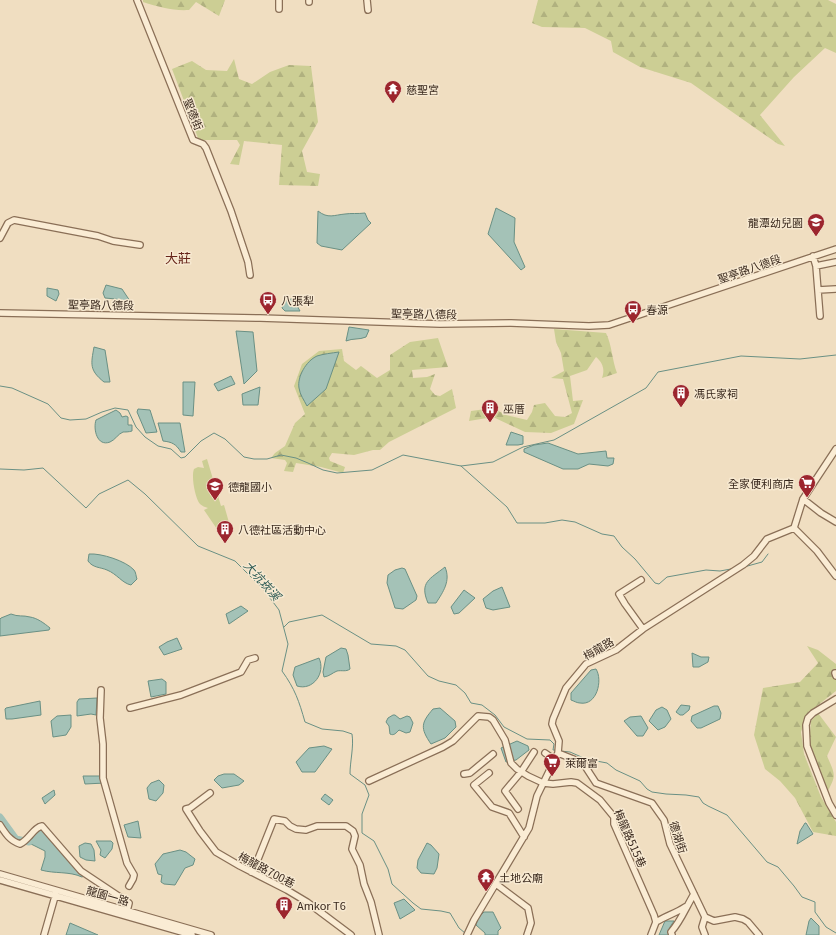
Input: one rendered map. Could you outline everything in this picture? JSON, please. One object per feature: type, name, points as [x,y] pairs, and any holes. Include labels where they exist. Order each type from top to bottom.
[{"type":"street","name":"聖德街","points":[[137,0],[193,140],[203,144],[206,148],[248,262],[250,275]]},
{"type":"street","points":[[279,0],[279,9]]},
{"type":"street","points":[[367,0],[368,10]]},
{"type":"street","points":[[0,238],[8,223],[14,220],[98,236],[113,241],[140,245]]},
{"type":"street","name":"聖亭路八德段","points":[[0,312],[246,317],[440,324],[511,323],[588,326],[609,325],[836,249]]},
{"type":"street","points":[[813,256],[816,266],[820,316]]},
{"type":"street","points":[[816,266],[836,262]]},
{"type":"street","points":[[818,290],[836,289]]},
{"type":"street","points":[[836,449],[803,499],[794,528],[817,551],[836,576]]},
{"type":"street","points":[[803,499],[836,522]]},
{"type":"street","name":"梅龍路","points":[[558,751],[559,741],[552,724],[553,720],[566,688],[586,664],[616,650],[643,629],[742,566],[754,556],[767,539],[794,528]]},
{"type":"street","points":[[641,580],[619,594],[643,629]]},
{"type":"street","points":[[130,708],[181,695],[241,672],[248,660],[255,658]]},
{"type":"street","points":[[836,673],[836,676]]},
{"type":"street","points":[[101,690],[100,718],[103,744],[103,778],[127,863],[134,875],[134,879],[129,886]]},
{"type":"street","points":[[836,699],[813,712],[808,718],[806,725],[807,746],[829,803],[836,815]]},
{"type":"street","name":"梅龍路515巷","points":[[369,781],[443,747],[453,741],[478,716],[489,717],[493,720],[505,740],[511,763],[517,769],[543,782],[553,784],[571,782],[577,783],[600,800],[614,817],[614,824],[656,922]]},
{"type":"street","points":[[468,934],[474,920],[529,828],[543,782],[555,760],[558,751]]},
{"type":"street","name":"德湖街","points":[[558,751],[583,763],[596,783],[652,803],[664,820],[670,844],[705,917],[702,927],[705,935]]},
{"type":"street","points":[[518,809],[505,791],[521,772],[534,752]]},
{"type":"street","points":[[545,753],[555,760]]},
{"type":"street","points":[[464,774],[470,773],[493,754]]},
{"type":"street","points":[[489,773],[474,785],[492,808],[509,813],[524,837]]},
{"type":"street","name":"梅龍路700巷","points":[[210,793],[186,810],[216,852],[307,902],[351,935]]},
{"type":"street","points":[[251,872],[254,869],[274,819],[285,820],[290,826],[296,829],[306,830],[317,826],[346,826],[353,831],[354,836],[352,849],[360,865],[379,935]]},
{"type":"street","points":[[0,825],[16,843],[22,843],[38,827],[42,826],[81,871],[129,903],[127,911]]},
{"type":"street","name":"龍園一路","points":[[0,874],[56,893],[186,932],[211,935]]},
{"type":"street","name":"龍園一路","points":[[0,880],[127,911],[192,935]]},
{"type":"street","points":[[496,884],[528,908],[531,923],[527,935]]},
{"type":"street","points":[[44,935],[56,893]]},
{"type":"street","points":[[672,935],[671,932],[678,924],[686,906],[694,894]]},
{"type":"street","points":[[651,935],[656,922],[667,915],[675,914],[686,906]]},
{"type":"street","points":[[705,917],[714,921],[734,917],[743,919],[748,922],[758,935]]},
{"type":"green space","points":[[143,0],[225,0],[219,16],[196,2],[189,10],[183,10],[160,7],[143,2]]},
{"type":"green space","points":[[538,0],[828,0],[836,4],[836,53],[825,48],[794,77],[760,115],[785,146],[778,144],[691,83],[640,67],[613,52],[611,41],[585,28],[542,27],[532,23]]},
{"type":"green space","points":[[234,59],[239,79],[252,84],[270,72],[289,65],[311,66],[318,122],[302,151],[307,172],[320,174],[318,186],[279,185],[282,145],[244,141],[239,165],[230,164],[240,145],[237,140],[202,140],[198,138],[172,69],[192,61],[206,70],[227,71]]},
{"type":"green space","points":[[554,329],[606,333],[610,342],[617,373],[602,378],[603,366],[596,357],[587,370],[570,376],[573,401],[583,400],[574,424],[551,433],[525,432],[493,417],[469,421],[471,411],[493,408],[506,415],[527,420],[534,405],[545,403],[555,416],[565,417],[572,413],[563,379],[551,378],[564,371],[561,353],[556,342]]},
{"type":"green space","points":[[438,338],[448,367],[412,370],[413,378],[427,377],[435,374],[430,389],[435,395],[440,396],[452,389],[456,408],[389,442],[380,450],[373,450],[354,455],[332,453],[329,458],[330,461],[345,467],[343,473],[321,467],[296,463],[293,472],[284,471],[287,463],[285,460],[271,458],[285,446],[295,423],[305,414],[294,386],[302,364],[319,351],[342,349],[344,361],[356,370],[361,366],[377,378],[390,370],[390,355],[410,342]]},
{"type":"green space","points":[[207,459],[221,506],[224,505],[230,526],[219,532],[204,510],[208,508],[200,504],[198,501],[194,487],[194,469],[198,467],[204,468],[202,461]]},
{"type":"green space","points":[[807,646],[818,650],[836,664],[836,691],[808,713],[801,732],[804,754],[821,797],[836,822],[836,836],[813,832],[795,798],[780,781],[765,769],[754,735],[763,688],[800,682],[818,663]]},
{"type":"green space","points":[[818,713],[836,737],[827,756],[834,775],[827,793],[809,744],[811,721]]},
{"type":"water","points":[[496,208],[515,218],[514,242],[525,267],[521,270],[488,234]]},
{"type":"water","points":[[318,211],[325,215],[331,216],[365,213],[371,223],[342,250],[321,246],[317,243]]},
{"type":"water","points":[[106,285],[122,289],[130,301],[124,304],[116,299],[105,298],[103,293]]},
{"type":"water","points":[[47,288],[58,290],[59,294],[56,301],[47,296]]},
{"type":"water","points":[[292,299],[300,311],[285,311],[282,308],[285,300]]},
{"type":"water","points":[[349,327],[369,330],[366,337],[346,341]]},
{"type":"water","points":[[236,331],[253,332],[257,371],[244,384]]},
{"type":"water","points":[[94,347],[105,350],[110,382],[104,382],[93,370],[92,358]]},
{"type":"water","points":[[339,352],[326,389],[307,406],[299,388],[299,379],[303,370],[313,358],[317,356]]},
{"type":"water","points":[[231,376],[235,384],[218,391],[214,384]]},
{"type":"water","points":[[183,382],[195,382],[193,416],[183,415]]},
{"type":"water","points":[[260,387],[258,405],[243,405],[242,394]]},
{"type":"water","points":[[138,409],[150,410],[157,432],[146,433],[137,412]]},
{"type":"water","points":[[116,410],[122,417],[128,417],[128,425],[132,425],[132,431],[123,432],[110,442],[102,442],[97,436],[95,428],[96,420]]},
{"type":"water","points":[[158,423],[180,423],[185,452],[181,452],[174,444],[163,441]]},
{"type":"water","points":[[511,432],[523,436],[523,444],[506,445]]},
{"type":"water","points":[[548,443],[578,454],[606,451],[607,458],[614,458],[613,464],[608,466],[589,464],[578,469],[563,469],[524,452],[524,449],[534,445]]},
{"type":"water","points":[[89,554],[106,556],[125,564],[134,570],[137,579],[131,585],[128,584],[111,572],[92,565],[88,561]]},
{"type":"water","points":[[445,567],[447,572],[447,582],[444,590],[436,603],[428,603],[425,586],[431,578]]},
{"type":"water","points":[[402,568],[405,569],[417,596],[416,600],[403,609],[395,608],[387,583],[388,575],[395,570]]},
{"type":"water","points":[[502,587],[510,607],[493,610],[486,608],[483,599],[493,591]]},
{"type":"water","points":[[464,590],[475,598],[459,613],[454,614],[451,607]]},
{"type":"water","points":[[241,606],[248,611],[229,624],[226,614]]},
{"type":"water","points":[[11,614],[35,618],[50,628],[49,630],[0,636],[0,619]]},
{"type":"water","points":[[177,638],[182,649],[164,655],[159,647]]},
{"type":"water","points":[[341,648],[346,649],[350,669],[345,671],[337,671],[324,677],[323,672],[326,657]]},
{"type":"water","points":[[692,653],[701,657],[709,657],[708,662],[699,667],[693,667]]},
{"type":"water","points":[[319,658],[321,669],[317,680],[308,686],[297,686],[293,675],[295,667]]},
{"type":"water","points":[[596,669],[599,679],[597,691],[591,700],[586,703],[579,703],[571,700],[571,693],[591,670]]},
{"type":"water","points":[[162,679],[166,682],[166,694],[151,697],[148,681]]},
{"type":"water","points":[[97,698],[96,715],[91,714],[77,716],[77,702],[79,699]]},
{"type":"water","points":[[40,701],[41,715],[6,719],[6,708]]},
{"type":"water","points":[[681,705],[690,706],[689,710],[683,715],[676,712]]},
{"type":"water","points":[[714,706],[718,706],[721,713],[720,719],[701,728],[697,728],[691,721],[692,716]]},
{"type":"water","points":[[662,707],[667,710],[671,719],[665,727],[658,730],[649,721],[656,710]]},
{"type":"water","points":[[440,708],[455,721],[456,727],[445,738],[431,744],[425,734],[423,726],[424,722],[433,709]]},
{"type":"water","points":[[71,715],[71,727],[66,735],[53,737],[51,721],[57,716]]},
{"type":"water","points":[[393,715],[400,719],[407,716],[410,717],[413,723],[410,732],[406,733],[399,730],[394,734],[390,734],[389,726],[386,722],[388,718]]},
{"type":"water","points":[[641,716],[648,728],[643,736],[637,736],[624,721],[630,717]]},
{"type":"water","points":[[517,741],[528,746],[529,750],[516,760],[506,762],[501,748]]},
{"type":"water","points":[[324,746],[332,749],[315,772],[302,772],[296,762],[309,748]]},
{"type":"water","points":[[224,774],[234,774],[244,781],[239,785],[222,788],[214,780],[218,776]]},
{"type":"water","points":[[83,776],[101,776],[105,783],[85,784]]},
{"type":"water","points":[[159,780],[164,785],[163,793],[156,801],[149,799],[147,788],[151,783]]},
{"type":"water","points":[[54,790],[55,795],[45,804],[42,798]]},
{"type":"water","points":[[325,794],[333,800],[329,805],[321,799]]},
{"type":"water","points":[[138,821],[141,838],[128,837],[124,825]]},
{"type":"water","points":[[805,823],[813,834],[797,844],[800,831]]},
{"type":"water","points":[[40,827],[84,876],[82,877],[72,874],[41,870],[45,857],[45,851],[29,843]]},
{"type":"water","points":[[96,841],[111,841],[113,843],[112,849],[105,858],[100,855],[101,850]]},
{"type":"water","points":[[85,843],[91,844],[94,850],[95,861],[86,860],[80,857],[79,846]]},
{"type":"water","points":[[427,843],[431,845],[439,854],[437,868],[434,874],[421,873],[417,868],[418,860]]},
{"type":"water","points":[[180,850],[186,852],[195,859],[193,865],[185,868],[175,885],[164,884],[161,882],[162,875],[158,874],[155,864],[163,854]]},
{"type":"water","points":[[404,899],[415,910],[400,919],[394,903]]},
{"type":"water","points":[[484,912],[493,912],[501,928],[498,931],[498,935],[485,935],[485,933],[476,925],[478,918]]},
{"type":"water","points":[[811,918],[819,926],[819,935],[806,935]]},
{"type":"water","points":[[665,921],[674,921],[670,927],[669,935],[659,935]]},
{"type":"water","points":[[70,923],[98,935],[66,935]]},
{"type":"waterway","points":[[0,386],[12,388],[48,404],[61,418],[70,420],[86,419],[115,408],[128,410],[136,427],[145,437],[158,446],[171,449],[181,458],[185,457],[201,441],[214,433],[225,439],[244,457],[267,459],[281,455],[296,458],[323,470],[337,473],[372,470],[403,455],[461,466],[493,462],[523,447],[554,440],[646,388],[658,372],[741,356],[800,359],[836,355]]},
{"type":"waterway","points":[[461,466],[507,507],[517,523],[545,523],[562,520],[575,522],[602,534],[614,536],[622,547],[635,559],[655,583],[659,584],[667,577],[706,570],[720,571],[731,569]]},
{"type":"waterway","name":"大坑崁溪","points":[[0,469],[24,470],[43,468],[86,508],[99,494],[128,480],[145,494],[198,546],[235,561],[264,590],[279,610],[288,644],[282,671],[296,695],[305,722],[322,729],[343,731],[352,734],[353,744],[350,774],[365,785],[369,795],[362,814],[362,833],[374,841],[388,869],[392,884],[421,909],[450,913],[459,928],[465,933]]},
{"type":"waterway","points":[[744,567],[762,562],[768,554]]},
{"type":"waterway","points":[[284,627],[289,622],[322,615],[371,644],[396,646],[405,650],[428,676],[439,681],[456,685],[465,693],[471,703],[482,705],[495,715],[504,727],[527,739],[550,740],[554,744],[553,750],[555,750]]},
{"type":"waterway","points":[[560,751],[570,752],[586,759],[607,763],[616,770],[640,781],[652,792],[699,797],[703,803],[727,815],[767,862],[778,867],[802,897],[815,902],[815,912],[826,927],[836,933]]},
{"type":"waterway","points":[[0,817],[16,839],[29,842]]},
{"type":"place","name":"慈聖宮","points":[[393,104]]},
{"type":"place","name":"龍潭幼兒園","points":[[816,237]]},
{"type":"place","name":"八張犁","points":[[268,315]]},
{"type":"place","name":"春源","points":[[633,324]]},
{"type":"place","name":"馮氏家祠","points":[[681,408]]},
{"type":"place","name":"巫厝","points":[[490,423]]},
{"type":"place","name":"全家便利商店","points":[[807,498]]},
{"type":"place","name":"德龍國小","points":[[215,501]]},
{"type":"place","name":"八德社區活動中心","points":[[225,544]]},
{"type":"place","name":"萊爾富","points":[[552,777]]},
{"type":"place","name":"土地公廟","points":[[486,892]]},
{"type":"place","name":"Amkor T6","points":[[284,920]]},
{"type":"district","name":"大莊","points":[[178,257]]}]
